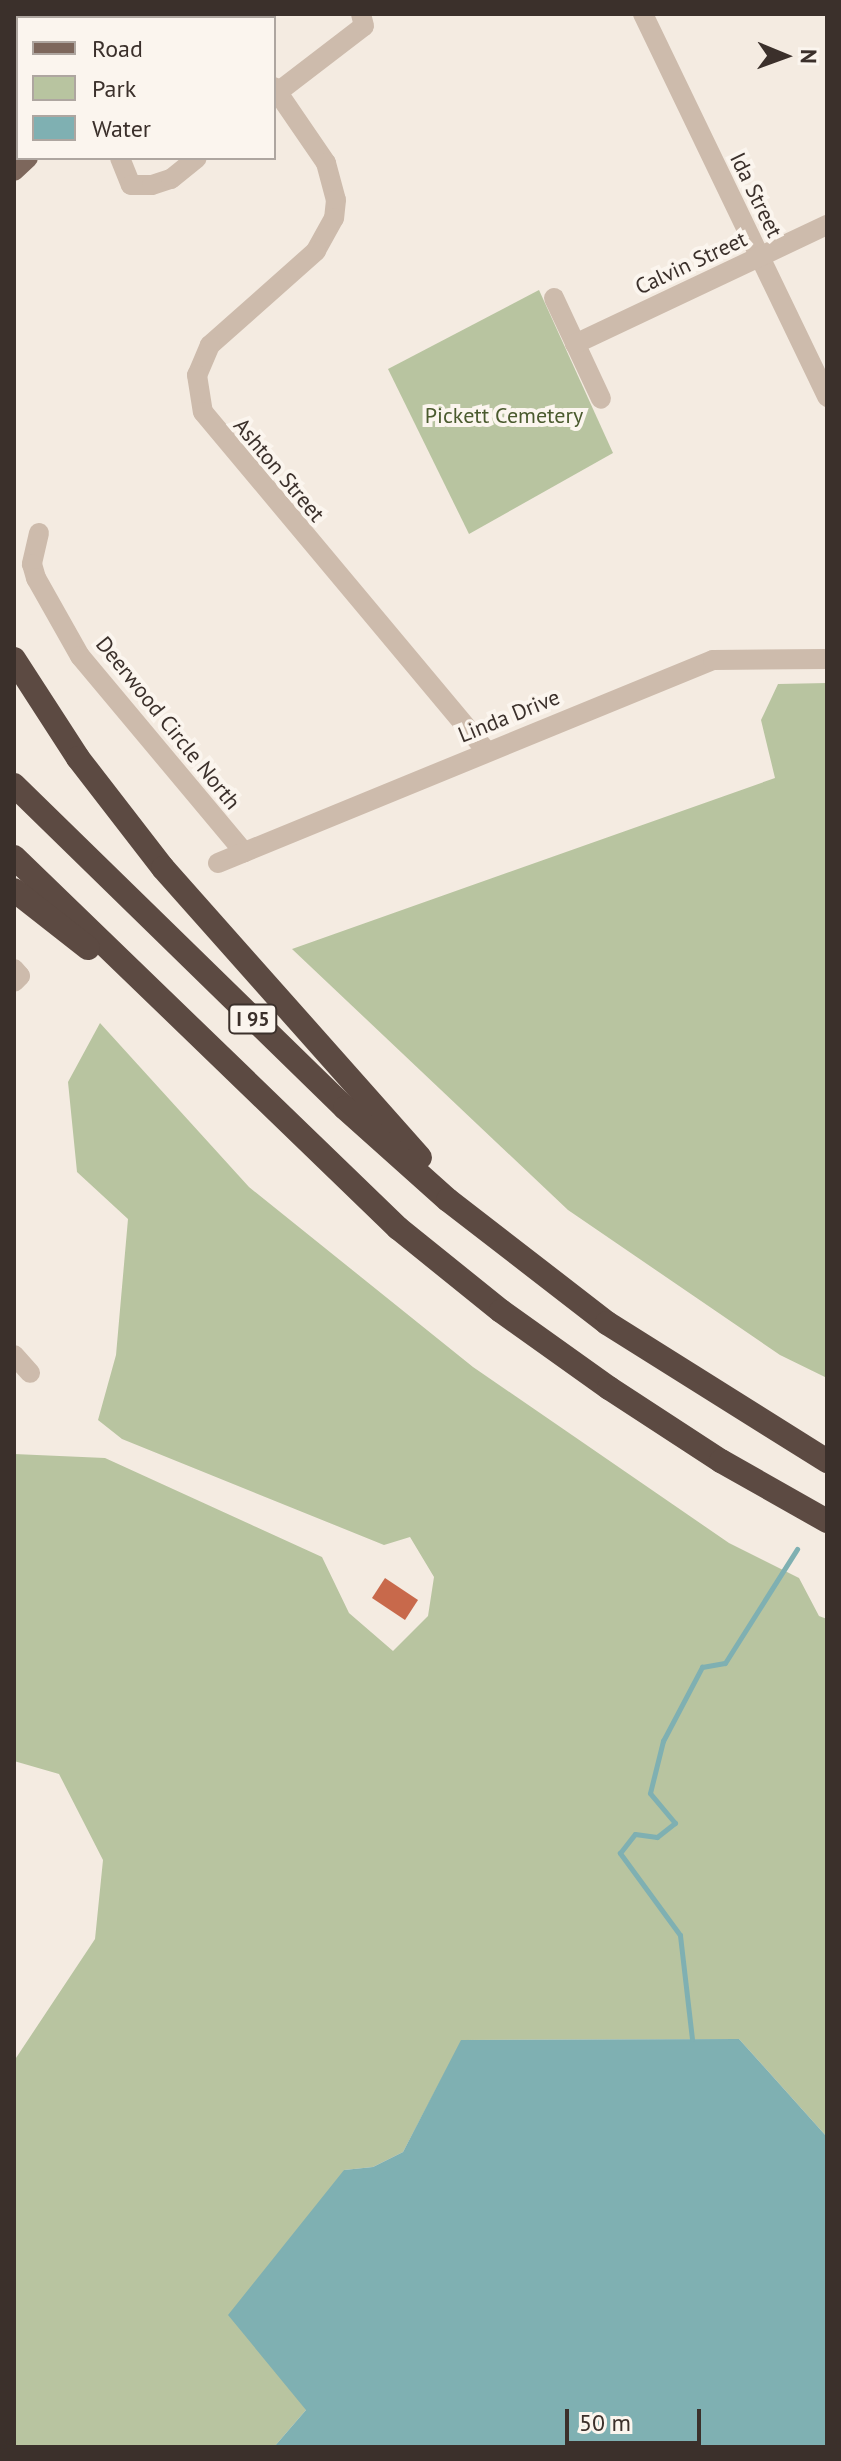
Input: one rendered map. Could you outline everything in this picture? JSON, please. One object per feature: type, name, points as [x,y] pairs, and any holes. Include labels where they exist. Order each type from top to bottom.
[{"type":"highway","points":[[14,659],[78,758],[163,868],[501,1244]]},
{"type":"highway","name":"I 95","points":[[14,785],[345,1108],[501,1244],[661,1359],[827,1461]]},
{"type":"highway","name":"I 95","points":[[14,857],[350,1185],[501,1311],[676,1433],[827,1521]]},
{"type":"highway","points":[[14,890],[188,1029]]},
{"type":"street","points":[[276,90],[364,26],[361,14]]},
{"type":"street","name":"Ida Street","points":[[643,14],[827,397]]},
{"type":"street","name":"Ashton Street","points":[[276,92],[326,163],[336,200],[334,218],[316,251],[210,345],[197,375],[203,412],[486,751]]},
{"type":"street","points":[[121,160],[131,185],[152,185],[171,179],[195,160]]},
{"type":"street","name":"Calvin Street","points":[[575,344],[827,225]]},
{"type":"street","points":[[554,298],[601,399]]},
{"type":"street","name":"Deerwood Circle North","points":[[39,533],[32,564],[36,578],[80,656],[244,852]]},
{"type":"street","name":"Linda Drive","points":[[218,863],[713,660],[827,659]]},
{"type":"street","points":[[14,1355],[30,1373]]},
{"type":"green space","name":"Pickett Cemetery","points":[[539,290],[613,453],[469,534],[388,369]]},
{"type":"green space","points":[[827,683],[827,1378],[780,1355],[568,1210],[292,949],[775,778],[761,720],[778,684]]},
{"type":"green space","points":[[100,1023],[249,1187],[473,1367],[729,1543],[799,1578],[819,1616],[827,1619],[827,2137],[739,2039],[462,2040],[403,2152],[373,2167],[344,2170],[306,2410],[274,2447],[14,2447],[14,2061],[95,1939],[103,1860],[59,1774],[14,1761],[14,1454],[105,1458],[322,1557],[349,1613],[393,1651],[428,1616],[434,1577],[410,1537],[384,1545],[122,1439],[98,1420],[116,1355],[128,1219],[77,1172],[68,1082]]},
{"type":"water","points":[[739,2039],[827,2137],[827,2447],[274,2447],[306,2410],[228,2315],[344,2170],[373,2167],[403,2152],[461,2040]]},
{"type":"building","points":[[385,1578],[418,1600],[405,1620],[372,1598]]},
{"type":"waterway","points":[[692,2039],[680,1935],[620,1853],[635,1834],[657,1837],[675,1823],[650,1793],[663,1741],[702,1667],[725,1663],[797,1549]]}]
